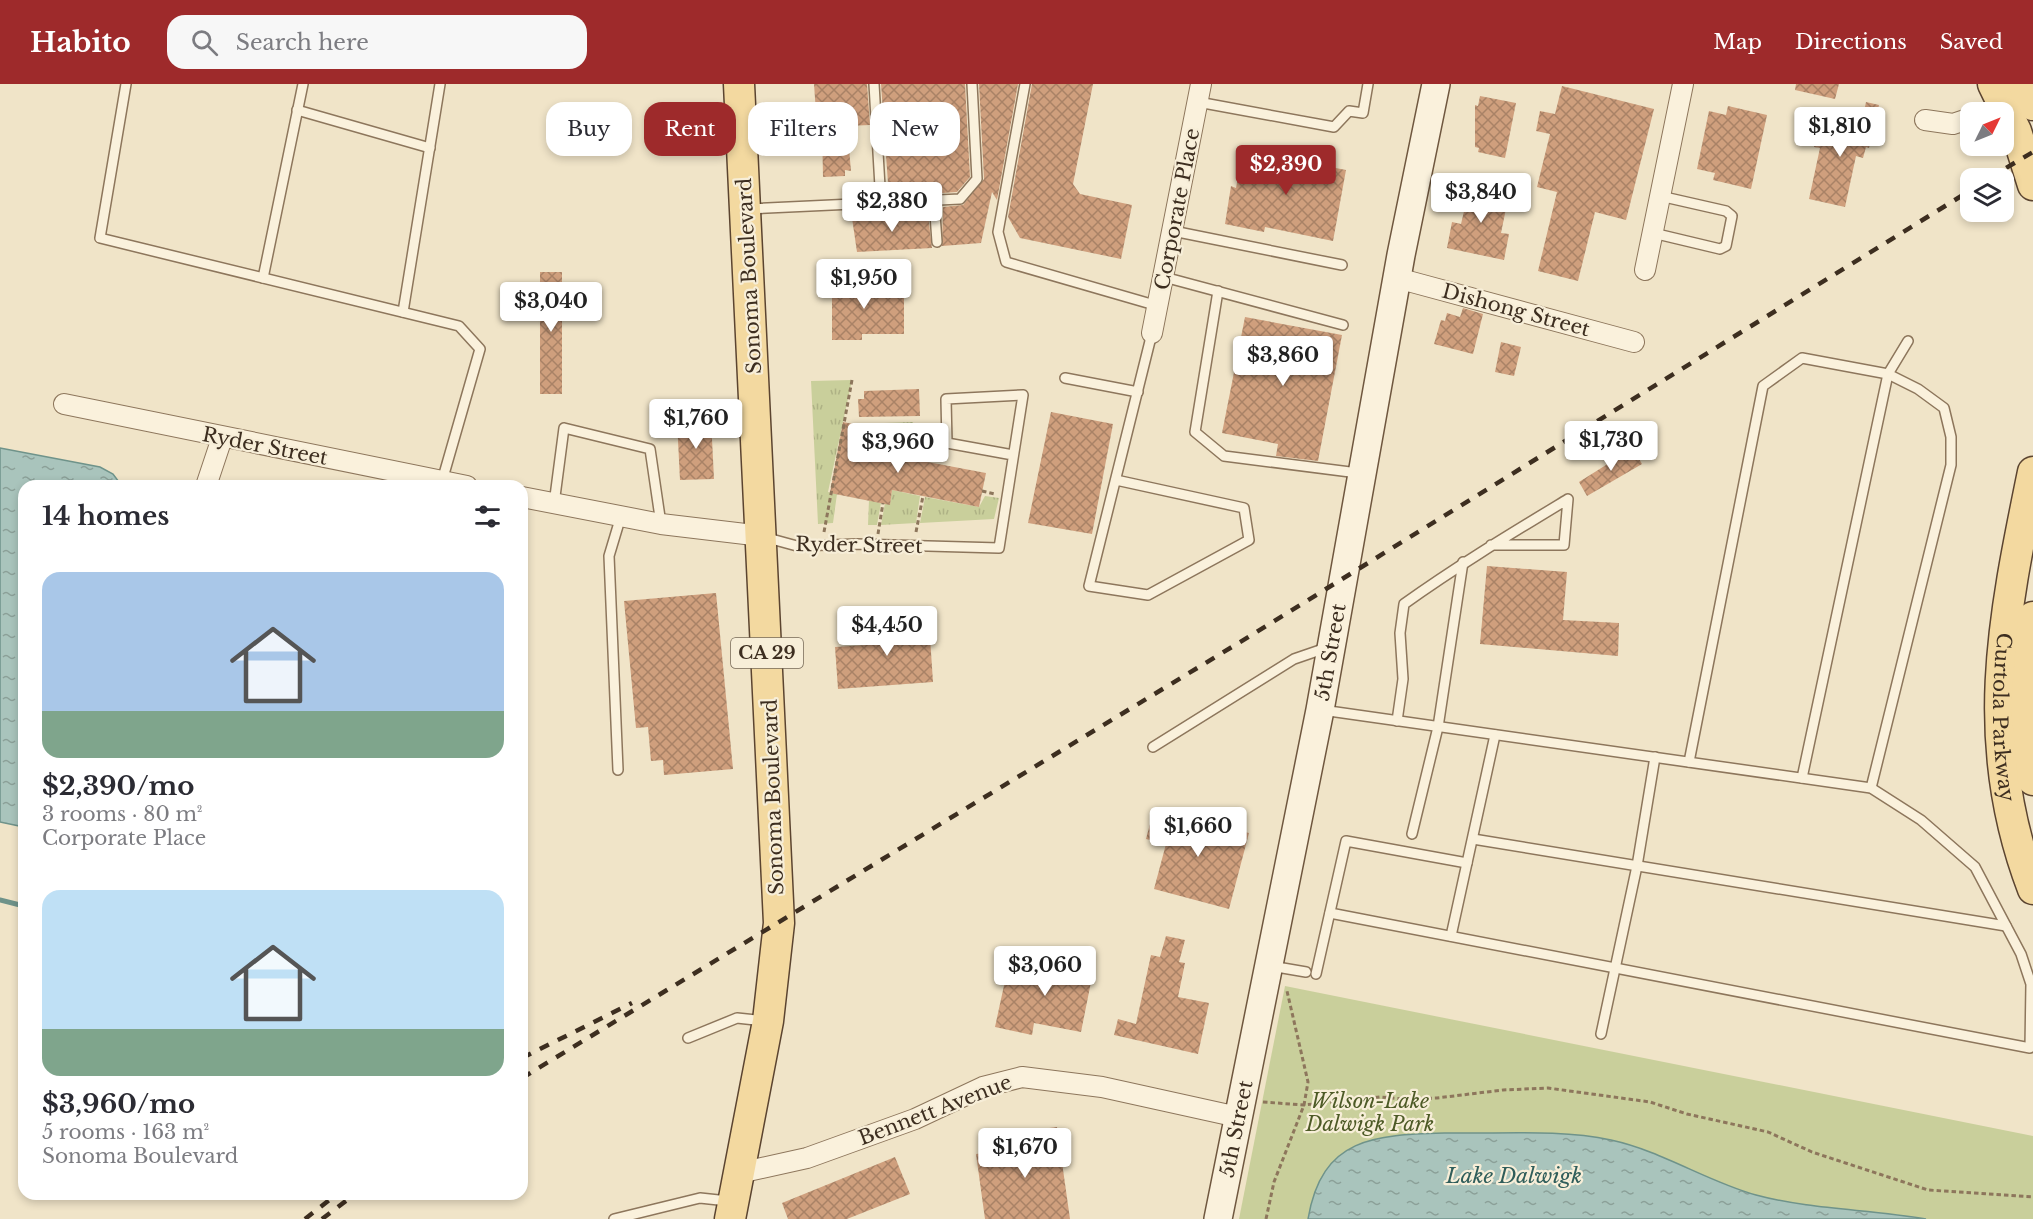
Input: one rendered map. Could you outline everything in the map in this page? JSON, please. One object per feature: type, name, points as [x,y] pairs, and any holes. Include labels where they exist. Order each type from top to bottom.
[{"type":"main road","name":"Sonoma Boulevard","points":[[734,1198],[768,1021],[779,923],[740,84]]},
{"type":"main road","points":[[2015,96],[2033,186]]},
{"type":"main road","name":"Curtola Parkway","points":[[2033,472],[2001,646],[1999,709],[2006,804],[2033,889]]},
{"type":"main road","name":"Curtola Parkway","points":[[2033,617],[2026,706],[2033,780]]},
{"type":"street","name":"5th Street","points":[[1218,1219],[1320,710],[1397,278],[1436,84]]},
{"type":"street","points":[[1645,270],[1683,84]]},
{"type":"street","name":"Corporate Place","points":[[1152,333],[1159,307],[1199,93]]},
{"type":"street","points":[[1925,120],[1953,124],[1960,122]]},
{"type":"street","name":"Dishong Street","points":[[1397,278],[1634,342]]},
{"type":"street","name":"Ryder Street","points":[[64,404],[396,479],[419,480]]},
{"type":"street","points":[[208,480],[222,438]]},
{"type":"street","name":"Ryder Street","points":[[528,498],[661,524],[762,536]]},
{"type":"street","name":"Bennett Avenue","points":[[734,1198],[807,1158],[915,1119],[983,1087],[1022,1077],[1240,1109]]},
{"type":"lane","points":[[126,84],[100,238],[459,326],[480,349],[442,480]]},
{"type":"lane","points":[[262,278],[303,84]]},
{"type":"lane","points":[[403,312],[440,84]]},
{"type":"lane","points":[[874,84],[881,204]]},
{"type":"lane","points":[[746,209],[960,199],[977,179],[972,84]]},
{"type":"lane","points":[[1025,84],[998,232],[1006,262],[1159,307]]},
{"type":"lane","points":[[1199,93],[1334,127],[1348,111],[1363,113],[1368,84]]},
{"type":"lane","points":[[297,110],[430,148]]},
{"type":"lane","points":[[1653,233],[1720,249],[1726,246],[1732,216],[1726,211],[1660,196]]},
{"type":"lane","points":[[934,201],[937,242]]},
{"type":"lane","points":[[1173,231],[1342,265]]},
{"type":"lane","points":[[1164,277],[1342,325]]},
{"type":"lane","points":[[1218,291],[1195,432],[1224,456],[1363,473]]},
{"type":"lane","points":[[1116,480],[1244,508],[1249,540],[1148,595],[1089,586],[1152,333]]},
{"type":"lane","points":[[1802,778],[1888,374],[1908,341]]},
{"type":"lane","points":[[1689,762],[1763,386],[1802,358],[1888,374],[1918,389],[1944,408],[1951,437],[1951,465],[1871,788]]},
{"type":"lane","points":[[1065,378],[1138,392]]},
{"type":"lane","name":"Ryder Street","points":[[762,536],[796,546],[999,548],[1023,395],[946,399],[947,443],[1013,455]]},
{"type":"lane","points":[[554,504],[564,428],[650,449],[661,524]]},
{"type":"lane","points":[[1397,721],[1403,679],[1400,633],[1404,604],[1463,562],[1491,545],[1510,534],[1568,499],[1564,545],[1491,545]]},
{"type":"lane","points":[[618,770],[609,556],[621,516]]},
{"type":"lane","points":[[1412,834],[1438,727],[1463,562]]},
{"type":"lane","points":[[1153,747],[1294,659],[1331,646]]},
{"type":"lane","points":[[1320,710],[1871,788],[1922,820],[1975,867],[2021,954],[2031,984],[2030,1048],[1330,913]]},
{"type":"lane","points":[[1451,936],[1495,735]]},
{"type":"lane","points":[[1601,1034],[1637,866],[1655,757]]},
{"type":"lane","points":[[1473,839],[2006,926]]},
{"type":"lane","points":[[1316,974],[1346,841],[1467,863]]},
{"type":"lane","points":[[1269,965],[1306,972]]},
{"type":"lane","points":[[688,1038],[737,1018],[768,1021]]},
{"type":"lane","points":[[615,1219],[652,1215],[700,1198],[734,1198]]},
{"type":"path","points":[[823,545],[826,508],[852,380]]},
{"type":"path","points":[[914,546],[922,496]]},
{"type":"path","points":[[876,545],[883,503]]},
{"type":"path","points":[[1266,1219],[1278,1172],[1304,1105],[1308,1075],[1290,995],[1269,965]]},
{"type":"path","points":[[1240,1109],[1380,1097],[1403,1100],[1548,1088],[1650,1102],[1687,1114],[1768,1132],[1812,1152],[1928,1190],[2033,1197]]},
{"type":"green space","points":[[852,380],[828,492],[837,494],[833,523],[818,524],[811,381]]},
{"type":"green space","points":[[913,422],[914,440],[885,440],[884,423]]},
{"type":"green space","points":[[892,490],[920,496],[916,523],[881,525],[885,503],[890,504]]},
{"type":"green space","points":[[985,496],[999,498],[994,519],[920,523],[925,497],[979,507]]},
{"type":"green space","points":[[869,500],[881,503],[877,525],[868,525]]},
{"type":"green space","name":"Wilson-Lake Dalwigk Park","points":[[1285,986],[2033,1136],[2033,1219],[1239,1219]]},
{"type":"water","points":[[0,448],[100,467],[113,474],[118,480],[18,480],[18,826],[0,822]]},
{"type":"water","name":"Lake Dalwigk","points":[[1551,1133],[1611,1140],[1648,1151],[1719,1182],[1756,1195],[1819,1207],[1926,1219],[1308,1219],[1315,1191],[1326,1170],[1340,1155],[1357,1145],[1376,1139],[1398,1135]]},
{"type":"building","points":[[814,84],[867,84],[870,125],[858,126],[858,102],[815,102]]},
{"type":"building","points":[[881,84],[965,84],[970,177],[957,192],[942,193],[942,188],[895,190],[894,183],[888,183],[886,156],[960,156],[960,102],[882,102]]},
{"type":"building","points":[[979,84],[1018,84],[997,200],[992,192],[981,243],[942,246],[943,207],[963,205],[984,179]]},
{"type":"building","points":[[1032,84],[1093,84],[1073,184],[1080,194],[1132,205],[1121,259],[1020,238],[1008,217]]},
{"type":"building","points":[[1796,84],[1839,84],[1835,99],[1795,90]]},
{"type":"building","points":[[1562,86],[1654,109],[1626,220],[1595,212],[1578,281],[1538,271],[1557,192],[1537,187],[1550,134],[1536,131],[1540,111],[1555,114]]},
{"type":"building","points":[[1480,96],[1516,103],[1505,158],[1478,152],[1479,148],[1475,147],[1475,105],[1478,106]]},
{"type":"building","points":[[1866,102],[1879,105],[1869,148],[1866,147],[1863,158],[1856,156],[1845,207],[1809,199],[1820,148],[1814,147],[1819,123],[1860,132]]},
{"type":"building","points":[[1728,106],[1767,115],[1751,189],[1713,180],[1715,173],[1697,169],[1709,111],[1726,115]]},
{"type":"building","points":[[1243,150],[1346,170],[1333,241],[1265,227],[1264,232],[1225,224],[1231,186],[1236,188]]},
{"type":"building","points":[[823,156],[850,156],[851,171],[845,170],[845,176],[823,177]]},
{"type":"building","points":[[1471,182],[1500,189],[1499,197],[1508,199],[1501,233],[1509,234],[1504,260],[1447,248],[1452,222],[1461,224]]},
{"type":"building","points":[[928,215],[932,248],[857,252],[852,218]]},
{"type":"building","points":[[832,270],[855,270],[855,292],[904,292],[904,334],[862,334],[862,340],[832,340]]},
{"type":"building","points":[[540,272],[562,272],[562,394],[540,394]]},
{"type":"building","points":[[1463,308],[1483,314],[1473,354],[1434,344],[1441,320],[1445,321],[1447,313],[1460,317]]},
{"type":"building","points":[[1245,317],[1342,335],[1318,461],[1276,456],[1278,444],[1222,433]]},
{"type":"building","points":[[1501,342],[1521,347],[1514,376],[1495,372]]},
{"type":"building","points":[[919,389],[920,416],[859,417],[858,399],[864,399],[864,391]]},
{"type":"building","points":[[1051,412],[1113,424],[1092,534],[1028,523]]},
{"type":"building","points":[[711,419],[714,479],[680,480],[677,421]]},
{"type":"building","points":[[843,422],[868,427],[864,450],[986,473],[979,507],[892,490],[890,505],[830,493]]},
{"type":"building","points":[[1633,448],[1642,464],[1587,496],[1579,482]]},
{"type":"building","points":[[1487,566],[1567,572],[1563,620],[1619,623],[1618,656],[1480,644]]},
{"type":"building","points":[[716,593],[733,769],[664,775],[663,760],[651,761],[648,727],[636,728],[624,601]]},
{"type":"building","points":[[929,622],[933,682],[838,689],[835,647],[866,645],[865,626]]},
{"type":"building","points":[[1154,809],[1249,833],[1229,909],[1154,889],[1166,844],[1146,839]]},
{"type":"building","points":[[1166,936],[1185,940],[1179,962],[1185,963],[1178,997],[1209,1003],[1198,1054],[1114,1035],[1118,1019],[1136,1024],[1151,955],[1160,957]]},
{"type":"building","points":[[1046,957],[1094,967],[1081,1032],[1034,1023],[1032,1035],[995,1027],[1008,967],[1043,974]]},
{"type":"building","points":[[1057,1127],[1070,1219],[985,1219],[976,1154],[1013,1149],[1010,1133]]},
{"type":"building","points":[[895,1157],[910,1194],[847,1219],[788,1219],[782,1203]]},
{"type":"waterway","points":[[0,900],[18,904]]},
{"type":"railway","points":[[2006,168],[2033,152]]},
{"type":"railway","points":[[528,1074],[1250,636],[1960,197]]},
{"type":"railway","points":[[528,1055],[632,1003]]},
{"type":"railway","points":[[305,1219],[329,1200]]},
{"type":"railway","points":[[322,1219],[347,1200]]}]
